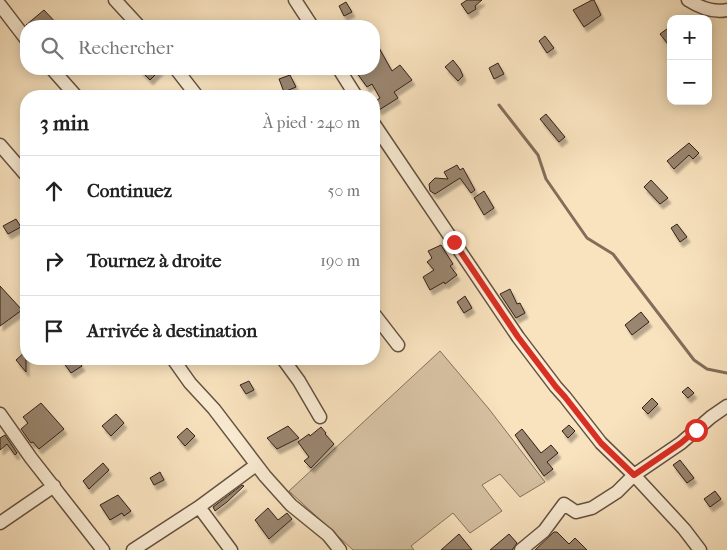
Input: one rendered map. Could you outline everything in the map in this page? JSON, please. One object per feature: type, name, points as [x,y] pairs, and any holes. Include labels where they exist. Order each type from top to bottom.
[{"type":"street","points":[[115,0],[133,20]]},
{"type":"street","points":[[295,0],[308,20]]},
{"type":"street","points":[[688,0],[698,7],[720,11],[727,10]]},
{"type":"street","points":[[0,5],[20,31]]},
{"type":"street","points":[[57,75],[71,90]]},
{"type":"street","points":[[181,75],[192,90]]},
{"type":"street","points":[[343,75],[352,90]]},
{"type":"street","points":[[380,133],[518,337],[601,443],[634,475],[684,529],[700,550]]},
{"type":"street","points":[[0,145],[20,168]]},
{"type":"street","points":[[380,322],[398,345]]},
{"type":"street","points":[[177,365],[190,383],[223,420],[256,465],[292,504],[328,535],[340,550]]},
{"type":"street","points":[[287,365],[320,417]]},
{"type":"street","points":[[521,550],[544,531],[564,504],[576,512],[592,508],[617,492],[634,475],[681,443],[727,406]]},
{"type":"street","points":[[0,414],[103,550]]},
{"type":"street","points":[[133,550],[199,507],[256,465]]},
{"type":"street","points":[[0,523],[54,486]]},
{"type":"street","points":[[199,507],[231,550]]},
{"type":"shaded area","points":[[440,351],[489,409],[545,482],[520,497],[500,474],[482,485],[502,511],[470,533],[453,513],[411,546],[414,550],[353,550],[289,491]]},
{"type":"building","points":[[467,0],[482,0],[475,6],[476,9],[468,14],[461,4]]},
{"type":"building","points":[[594,0],[601,15],[584,27],[573,10]]},
{"type":"building","points":[[346,2],[352,12],[344,16],[339,6]]},
{"type":"building","points":[[44,10],[53,20],[32,20]]},
{"type":"building","points":[[667,29],[667,43],[660,34]]},
{"type":"building","points":[[545,36],[554,48],[547,53],[539,41]]},
{"type":"building","points":[[380,50],[392,71],[400,65],[412,80],[394,92],[398,98],[380,109],[380,90],[375,90],[372,84],[367,87],[358,75],[380,75]]},
{"type":"building","points":[[453,60],[463,76],[458,81],[445,67]]},
{"type":"building","points":[[498,63],[504,74],[494,79],[489,68]]},
{"type":"building","points":[[145,75],[155,75],[150,80]]},
{"type":"building","points":[[290,75],[296,87],[283,90],[279,79]]},
{"type":"building","points":[[546,114],[565,137],[559,142],[540,119]]},
{"type":"building","points":[[689,143],[699,153],[693,159],[689,155],[674,169],[667,161]]},
{"type":"building","points":[[457,165],[460,170],[463,168],[475,190],[471,193],[460,178],[435,194],[430,191],[429,184],[435,178],[448,179],[444,172]]},
{"type":"building","points":[[651,180],[668,198],[660,204],[644,187]]},
{"type":"building","points":[[484,191],[494,208],[484,215],[474,198]]},
{"type":"building","points":[[16,219],[20,228],[8,234],[3,226]]},
{"type":"building","points":[[677,224],[687,237],[680,242],[671,228]]},
{"type":"building","points":[[441,245],[453,264],[450,266],[457,275],[445,284],[444,282],[430,290],[423,277],[434,270],[427,262],[432,258],[428,251]]},
{"type":"building","points":[[0,286],[20,308],[20,311],[0,326]]},
{"type":"building","points":[[510,289],[517,304],[520,303],[525,313],[516,318],[500,294]]},
{"type":"building","points":[[465,296],[472,308],[464,313],[457,302]]},
{"type":"building","points":[[641,312],[649,322],[632,335],[625,325]]},
{"type":"building","points":[[20,356],[20,365],[16,360]]},
{"type":"building","points":[[20,365],[26,365],[26,372]]},
{"type":"building","points":[[65,365],[82,366],[71,373]]},
{"type":"building","points":[[249,381],[254,390],[246,394],[240,385]]},
{"type":"building","points":[[688,387],[694,393],[688,398],[682,392]]},
{"type":"building","points":[[652,398],[658,404],[648,414],[642,408]]},
{"type":"building","points":[[41,403],[64,429],[39,449],[33,442],[31,443],[21,429],[28,423],[23,417]]},
{"type":"building","points":[[116,414],[124,423],[111,436],[102,426]]},
{"type":"building","points":[[569,425],[575,431],[568,438],[562,431]]},
{"type":"building","points":[[288,426],[299,438],[277,449],[267,438]]},
{"type":"building","points":[[321,427],[334,444],[311,468],[304,461],[309,457],[298,442],[309,434],[310,436]]},
{"type":"building","points":[[187,428],[195,436],[185,446],[177,437]]},
{"type":"building","points":[[522,429],[541,453],[551,445],[558,453],[547,462],[553,469],[544,476],[515,435]]},
{"type":"building","points":[[5,435],[17,453],[15,455],[7,444],[0,450],[0,438]]},
{"type":"building","points":[[680,460],[694,478],[687,483],[673,465]]},
{"type":"building","points":[[103,463],[109,470],[89,489],[83,481]]},
{"type":"building","points":[[160,472],[164,480],[154,485],[150,478]]},
{"type":"building","points":[[242,485],[244,486],[215,511],[213,507]]},
{"type":"building","points":[[715,491],[721,499],[710,507],[704,499]]},
{"type":"building","points":[[118,495],[131,511],[124,516],[122,513],[110,520],[100,505]]},
{"type":"building","points":[[268,508],[278,520],[287,513],[292,519],[269,539],[255,520]]},
{"type":"building","points":[[554,532],[557,532],[569,544],[575,538],[587,550],[535,550]]},
{"type":"building","points":[[459,534],[472,550],[441,550]]},
{"type":"building","points":[[509,534],[517,543],[512,550],[490,550]]},
{"type":"waterway","points":[[499,105],[538,155],[546,179],[587,238],[613,254],[694,360],[707,369],[727,373]]},
{"type":"route","points":[[454,242],[518,337],[582,421],[601,443],[634,475],[681,443],[696,430]]}]
